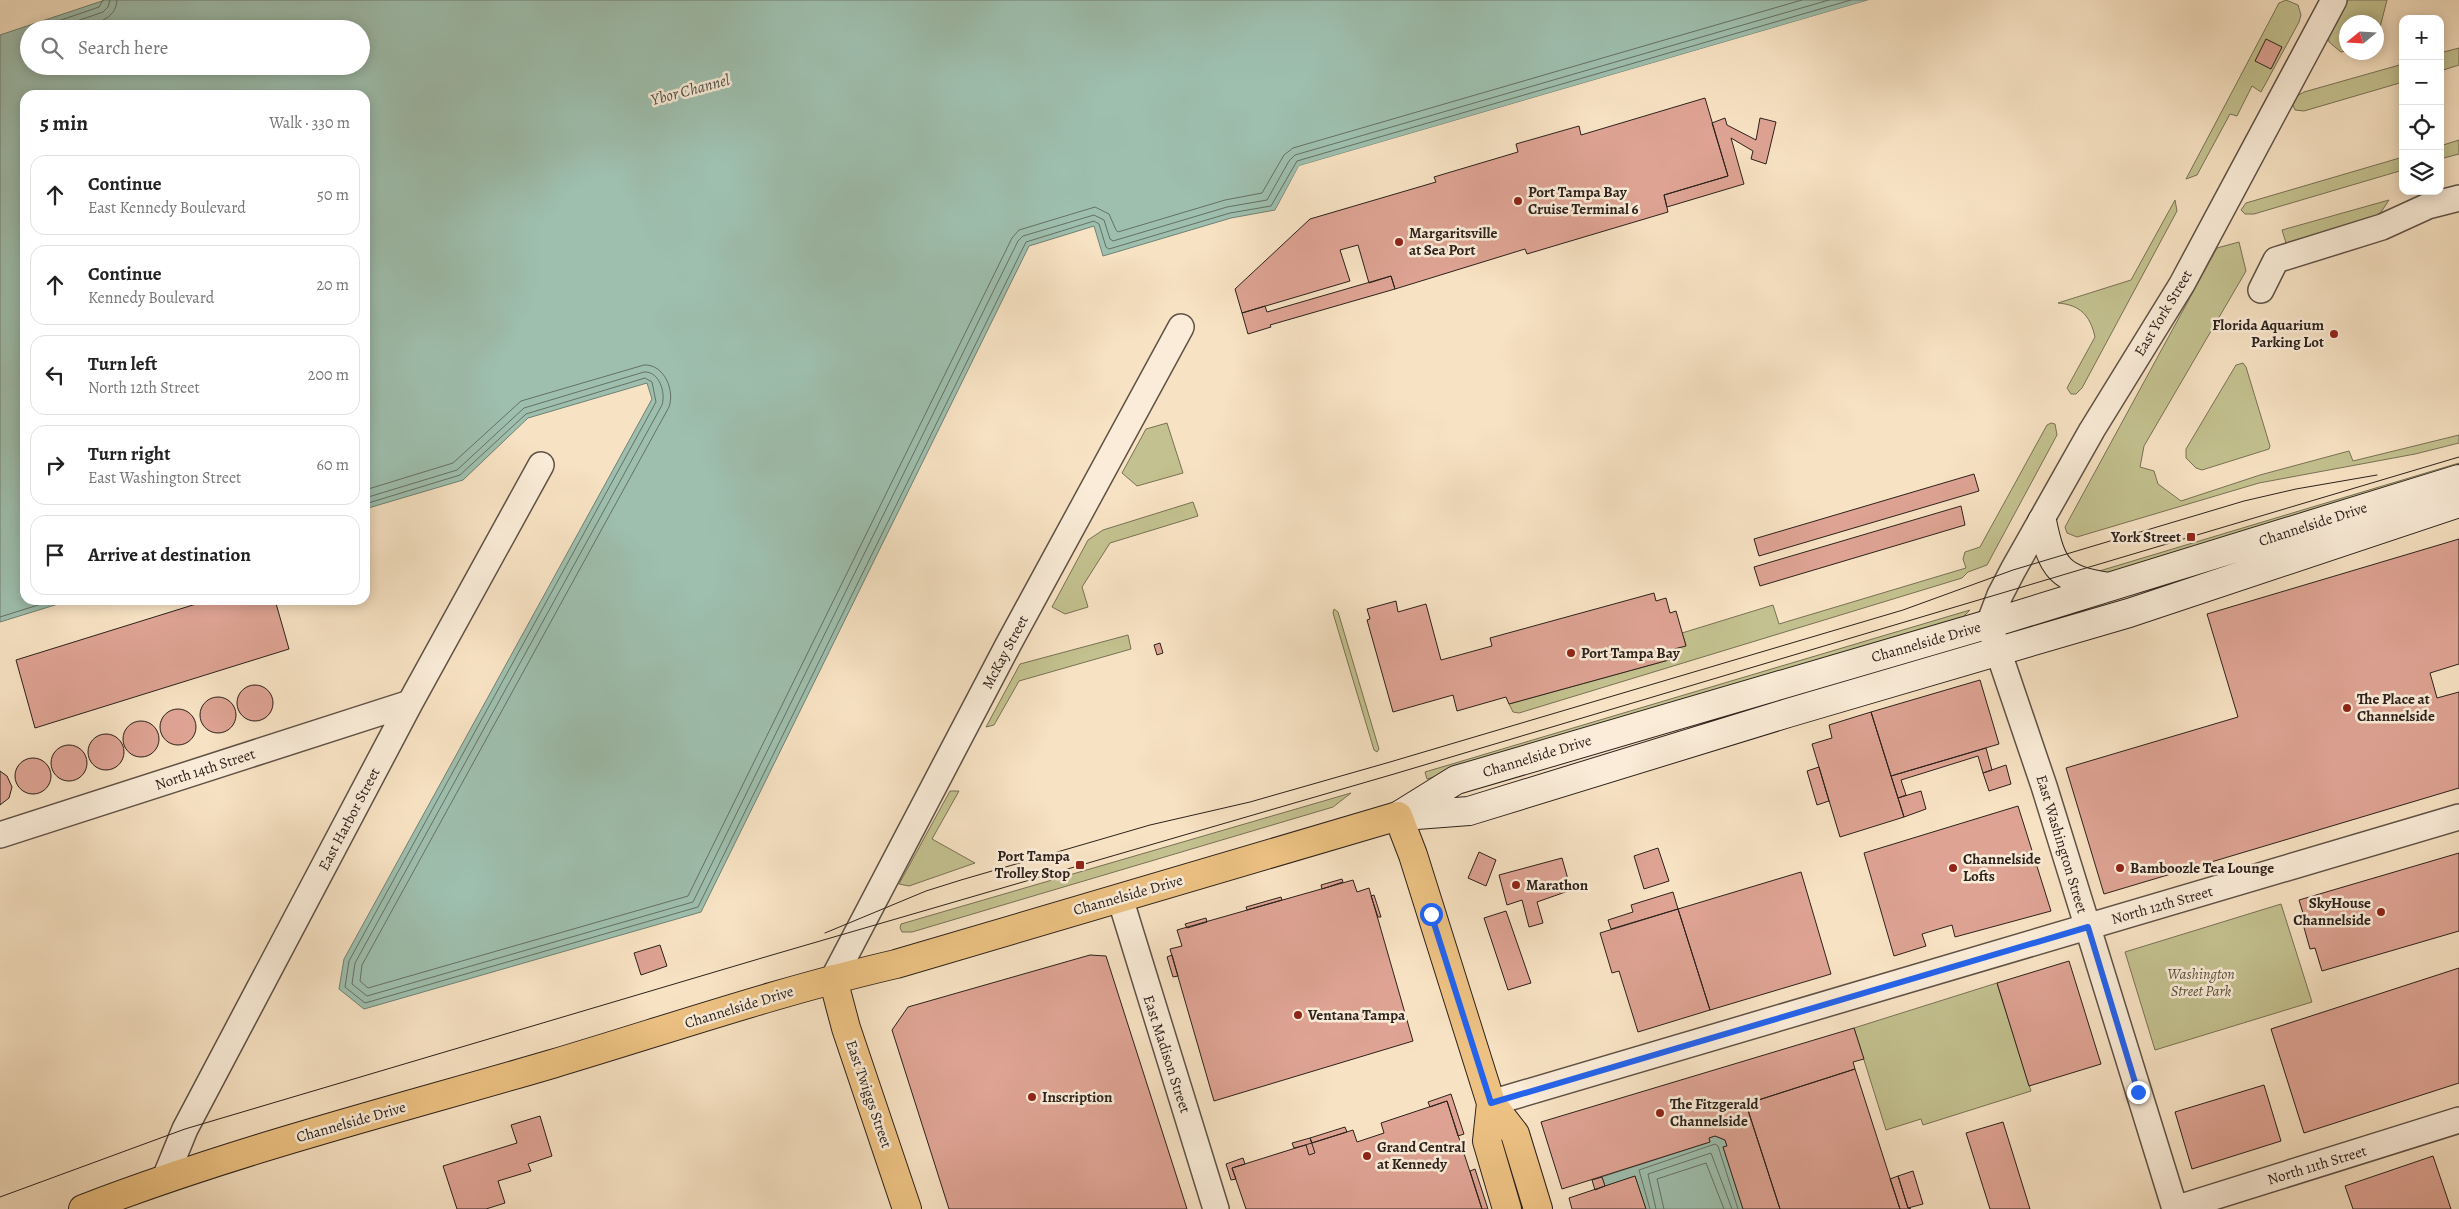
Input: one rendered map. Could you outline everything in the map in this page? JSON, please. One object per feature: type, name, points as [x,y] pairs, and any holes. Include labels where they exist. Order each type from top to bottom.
[{"type":"main road","name":"Channelside Drive","points":[[1398,816],[1456,780],[1989,624],[2459,479]]},
{"type":"main road","name":"Channelside Drive","points":[[83,1209],[165,1178],[833,979],[896,964],[1398,816],[1469,811],[1770,718],[2190,593],[2459,503]]},
{"type":"main road","points":[[2042,521],[2052,558],[2065,575],[2092,584],[2109,587]]},
{"type":"main road","points":[[1398,816],[1491,1103],[1515,1134],[1538,1209]]},
{"type":"main road","name":"East Twiggs Street","points":[[833,979],[846,1028],[907,1209]]},
{"type":"main road","points":[[1491,1103],[1486,1141],[1508,1209]]},
{"type":"street","name":"East York Street","points":[[1989,624],[2000,595],[2092,430],[2182,284],[2334,0]]},
{"type":"street","points":[[2261,290],[2276,260],[2382,226],[2428,206],[2459,198]]},
{"type":"street","name":"McKay Street","points":[[833,979],[1008,645],[1181,327]]},
{"type":"street","name":"East Harbor Street","points":[[165,1178],[184,1129],[410,703],[541,465]]},
{"type":"street","name":"East Washington Street","points":[[1989,624],[2044,786],[2175,1209]]},
{"type":"street","name":"North 14th Street","points":[[0,835],[410,703]]},
{"type":"street","name":"North 12th Street","points":[[1491,1103],[2459,817]]},
{"type":"street","name":"East Madison Street","points":[[1120,898],[1216,1209]]},
{"type":"street","name":"North 11th Street","points":[[2175,1209],[2459,1120]]},
{"type":"green space","points":[[2286,0],[2298,5],[2301,15],[2261,92],[2252,86],[2237,116],[2230,114],[2197,175],[2186,179],[2279,3]]},
{"type":"green space","points":[[2346,0],[2387,0],[2383,15],[2339,15],[2339,50],[2329,42],[2328,34]]},
{"type":"green space","points":[[2459,48],[2459,65],[2444,70],[2444,52]]},
{"type":"green space","points":[[2399,65],[2399,83],[2304,111],[2295,110],[2292,103],[2295,97],[2304,92]]},
{"type":"green space","points":[[2459,140],[2459,154],[2444,158],[2444,145]]},
{"type":"green space","points":[[2399,158],[2399,171],[2254,214],[2245,214],[2241,210],[2246,203]]},
{"type":"green space","points":[[2175,200],[2177,211],[2082,388],[2076,394],[2071,394],[2067,388],[2095,337],[2093,329],[2083,312],[2072,306],[2058,303],[2131,280]]},
{"type":"green space","points":[[2389,200],[2379,215],[2286,243],[2282,230]]},
{"type":"green space","points":[[2239,242],[2246,271],[2144,446],[2140,467],[2154,471],[2158,484],[2181,501],[2260,475],[2349,451],[2353,461],[2459,435],[2459,443],[2415,454],[2259,483],[2077,537],[2067,533],[2065,527],[2217,248]]},
{"type":"green space","points":[[2243,363],[2246,367],[2270,446],[2269,449],[2202,470],[2196,468],[2186,458],[2186,449],[2236,365]]},
{"type":"green space","points":[[1167,423],[1183,473],[1137,486],[1122,473],[1146,429]]},
{"type":"green space","points":[[2055,424],[2057,435],[1987,565],[1968,572],[1962,578],[1519,713],[1513,712],[1509,704],[1676,658],[1674,649],[1686,645],[1682,633],[1773,605],[1779,624],[1966,568],[1963,559],[1965,552],[1980,547],[2047,425]]},
{"type":"green space","points":[[2459,463],[2459,468],[2109,577],[2086,575]]},
{"type":"green space","points":[[1193,502],[1198,516],[1110,543],[1082,587],[1088,607],[1065,614],[1052,607],[1088,540],[1103,530]]},
{"type":"green space","points":[[1334,609],[1338,612],[1379,749],[1377,752],[1374,750],[1333,613]]},
{"type":"green space","points":[[1970,610],[1963,617],[1949,623],[1427,779],[1425,772]]},
{"type":"green space","points":[[1128,635],[1131,649],[1019,681],[994,725],[986,727],[1020,664]]},
{"type":"green space","points":[[950,791],[959,791],[932,839],[975,863],[909,886],[899,884]]},
{"type":"green space","points":[[1351,793],[1333,807],[912,932],[902,932],[900,928],[901,924]]},
{"type":"green space","name":"Washington Street Park","points":[[2281,904],[2312,1002],[2155,1050],[2125,952]]},
{"type":"green space","points":[[1997,983],[2031,1091],[1923,1125],[1921,1119],[1886,1130],[1854,1028]]},
{"type":"water","name":"Ybor Channel","points":[[105,0],[1869,0],[1299,166],[1275,210],[1231,218],[1103,256],[1094,226],[1029,246],[701,912],[364,1009],[339,989],[344,959],[652,399],[647,383],[528,418],[463,480],[370,508],[370,90],[20,90],[20,605],[55,605],[0,622],[0,35],[20,28],[20,75],[370,75],[370,20],[45,20]]},
{"type":"water","points":[[1715,1136],[1725,1140],[1727,1146],[1723,1147],[1743,1209],[1646,1209],[1635,1176],[1605,1186],[1602,1177],[1710,1142],[1709,1138]]},
{"type":"pier","points":[[1872,0],[1300,168],[1277,211],[1274,213],[1299,166]]},
{"type":"building","points":[[2266,39],[2282,47],[2271,69],[2255,61]]},
{"type":"building","name":"Port Tampa Bay Cruise Terminal 6","points":[[1705,98],[1728,176],[1664,195],[1668,212],[1527,254],[1525,249],[1395,289],[1391,276],[1369,283],[1358,245],[1340,250],[1350,281],[1242,313],[1235,289],[1310,219],[1436,182],[1434,177],[1518,152],[1516,144],[1579,126],[1581,135]]},
{"type":"building","points":[[1725,118],[1727,125],[1756,140],[1760,118],[1776,122],[1766,164],[1751,159],[1753,151],[1731,138],[1744,184],[1667,207],[1664,195],[1728,176],[1712,123]]},
{"type":"building","points":[[1391,276],[1395,289],[1270,325],[1271,327],[1248,334],[1242,313],[1265,306],[1267,312]]},
{"type":"building","points":[[1974,474],[1979,491],[1759,556],[1754,539]]},
{"type":"building","points":[[1961,506],[1965,525],[1760,586],[1754,567]]},
{"type":"building","name":"The Place at Channelside","points":[[2459,539],[2459,664],[2430,673],[2437,698],[2459,692],[2459,788],[2104,894],[2066,768],[2238,717],[2207,614]]},
{"type":"building","name":"Port Tampa Bay","points":[[1654,593],[1656,601],[1666,598],[1670,613],[1676,611],[1686,646],[1674,649],[1676,658],[1509,704],[1506,697],[1457,711],[1453,695],[1393,712],[1367,620],[1370,619],[1367,609],[1396,601],[1398,612],[1426,604],[1441,660],[1492,646],[1490,638]]},
{"type":"building","points":[[193,605],[276,605],[289,649],[35,728],[16,660]]},
{"type":"building","points":[[1160,643],[1163,653],[1157,655],[1154,645]]},
{"type":"building","points":[[1980,680],[1999,744],[1891,776],[1871,712]]},
{"type":"building","points":[[255,685],[262,686],[268,690],[272,696],[272,710],[268,716],[262,720],[255,721],[248,720],[242,716],[238,710],[237,703],[238,696],[242,690],[248,686]]},
{"type":"building","points":[[218,697],[231,702],[236,715],[231,728],[218,733],[205,728],[200,715],[205,702]]},
{"type":"building","points":[[178,709],[185,710],[191,714],[195,720],[195,734],[191,740],[185,744],[178,745],[171,744],[165,740],[161,734],[160,727],[161,720],[165,714],[171,710]]},
{"type":"building","points":[[1871,712],[1904,817],[1840,837],[1812,744],[1832,738],[1829,725]]},
{"type":"building","points":[[141,721],[154,726],[159,739],[154,752],[141,757],[128,752],[123,739],[128,726]]},
{"type":"building","points":[[106,734],[119,739],[124,752],[119,765],[106,770],[93,765],[88,752],[93,739]]},
{"type":"building","points":[[69,745],[82,750],[87,763],[82,776],[69,781],[56,776],[51,763],[56,750]]},
{"type":"building","points":[[1986,748],[1992,770],[1983,773],[1978,756],[1901,780],[1906,795],[1898,798],[1891,776]]},
{"type":"building","points":[[33,758],[46,763],[51,776],[46,789],[33,794],[20,789],[15,776],[20,763]]},
{"type":"building","points":[[2006,765],[2011,784],[1989,791],[1983,773]]},
{"type":"building","points":[[1819,767],[1829,801],[1817,805],[1807,771]]},
{"type":"building","points":[[0,771],[7,776],[12,787],[9,798],[0,805]]},
{"type":"building","points":[[1921,791],[1926,809],[1904,817],[1898,798]]},
{"type":"building","name":"Channelside Lofts","points":[[2018,806],[2051,911],[1955,937],[1952,925],[1922,934],[1926,946],[1894,956],[1864,853]]},
{"type":"building","points":[[1658,848],[1669,881],[1644,889],[1634,856]]},
{"type":"building","name":"Marathon","points":[[1479,852],[1496,860],[1486,886],[1468,878]]},
{"type":"building","name":"SkyHouse Channelside","points":[[2459,853],[2459,931],[2322,971],[2315,948],[2310,949],[2303,924],[2306,923],[2299,900]]},
{"type":"building","points":[[1562,858],[1571,890],[1537,902],[1543,923],[1529,927],[1522,900],[1507,905],[1499,875]]},
{"type":"building","points":[[1801,872],[1831,974],[1710,1010],[1678,909]]},
{"type":"building","points":[[1342,879],[1343,882],[1322,889],[1321,885]]},
{"type":"building","name":"Ventana Tampa","points":[[1353,880],[1357,892],[1369,888],[1413,1041],[1214,1101],[1170,949],[1182,946],[1177,930]]},
{"type":"building","points":[[1673,892],[1678,909],[1611,929],[1608,920],[1633,912],[1631,905]]},
{"type":"building","points":[[1374,895],[1381,917],[1378,917],[1371,896]]},
{"type":"building","points":[[1281,897],[1282,900],[1247,910],[1246,907]]},
{"type":"building","points":[[1678,909],[1710,1010],[1638,1032],[1619,971],[1612,973],[1600,933]]},
{"type":"building","name":"Marathon","points":[[1506,911],[1531,983],[1508,990],[1484,918]]},
{"type":"building","points":[[1206,918],[1207,922],[1187,928],[1185,924]]},
{"type":"building","points":[[660,945],[667,966],[641,975],[634,953]]},
{"type":"building","name":"Inscription","points":[[1090,955],[1106,956],[1187,1209],[949,1209],[892,1030],[908,1007]]},
{"type":"building","points":[[1172,955],[1178,976],[1173,977],[1167,957]]},
{"type":"building","points":[[2069,961],[2101,1064],[2029,1086],[1997,983]]},
{"type":"building","points":[[2459,968],[2459,1083],[2304,1133],[2271,1029]]},
{"type":"building","name":"The Fitzgerald Channelside","points":[[1854,1028],[1864,1059],[1853,1062],[1855,1069],[1746,1104],[1780,1209],[1743,1209],[1723,1147],[1727,1146],[1725,1140],[1715,1136],[1709,1138],[1710,1142],[1562,1189],[1541,1122]]},
{"type":"building","points":[[1855,1069],[1900,1209],[1780,1209],[1746,1104]]},
{"type":"building","points":[[2264,1085],[2281,1141],[2192,1169],[2175,1112]]},
{"type":"building","points":[[1451,1094],[1464,1134],[1458,1136],[1447,1101],[1430,1107],[1428,1102]]},
{"type":"building","name":"Grand Central at Kennedy","points":[[1447,1101],[1482,1209],[1246,1209],[1232,1168],[1353,1130],[1357,1142],[1384,1133],[1381,1123]]},
{"type":"building","points":[[540,1116],[552,1156],[528,1164],[531,1171],[498,1181],[505,1203],[486,1209],[457,1209],[443,1166],[517,1143],[511,1125]]},
{"type":"building","points":[[2003,1122],[2030,1209],[1990,1209],[1966,1133]]},
{"type":"building","points":[[1345,1127],[1347,1132],[1312,1143],[1310,1138]]},
{"type":"building","points":[[1310,1138],[1315,1153],[1309,1155],[1306,1145],[1294,1148],[1292,1143]]},
{"type":"building","points":[[2433,1156],[2451,1209],[2353,1209],[2345,1186]]},
{"type":"building","points":[[1243,1158],[1245,1164],[1232,1168],[1236,1179],[1231,1180],[1226,1164]]},
{"type":"building","points":[[1475,1169],[1488,1209],[1482,1209],[1470,1171]]},
{"type":"building","points":[[1913,1171],[1923,1204],[1908,1208],[1898,1176]]},
{"type":"building","points":[[1635,1176],[1646,1209],[1572,1209],[1569,1198]]},
{"type":"building","points":[[1898,1176],[1908,1208],[1911,1209],[1900,1209],[1890,1179]]},
{"type":"building","points":[[1602,1177],[1605,1186],[1595,1190],[1592,1180]]},
{"type":"tram line","points":[[0,1197],[185,1129],[772,955],[1394,774],[2459,457]]},
{"type":"tram line","points":[[825,933],[926,891],[961,880],[1150,825],[1250,802],[1390,762],[1903,610],[2013,570],[2244,501],[2296,489],[2377,475]]},
{"type":"place","name":"Port Tampa Bay Cruise Terminal 6","points":[[1518,201]]},
{"type":"place","name":"Margaritsville at Sea Port","points":[[1399,242]]},
{"type":"place","name":"Florida Aquarium Parking Lot","points":[[2334,334]]},
{"type":"place","name":"York Street","points":[[2191,537]]},
{"type":"place","name":"Port Tampa Bay","points":[[1571,653]]},
{"type":"place","name":"The Place at Channelside","points":[[2347,708]]},
{"type":"place","name":"Port Tampa Trolley Stop","points":[[1080,865]]},
{"type":"place","name":"Channelside Lofts","points":[[1953,868]]},
{"type":"place","name":"Bamboozle Tea Lounge","points":[[2120,868]]},
{"type":"place","name":"Marathon","points":[[1516,885]]},
{"type":"place","name":"SkyHouse Channelside","points":[[2381,912]]},
{"type":"place","name":"Ventana Tampa","points":[[1298,1015]]},
{"type":"place","name":"Inscription","points":[[1032,1097]]},
{"type":"place","name":"The Fitzgerald Channelside","points":[[1660,1113]]},
{"type":"place","name":"Grand Central at Kennedy","points":[[1367,1156]]},
{"type":"route","points":[[1431,914],[1491,1103],[2088,927],[2138,1092]]}]
